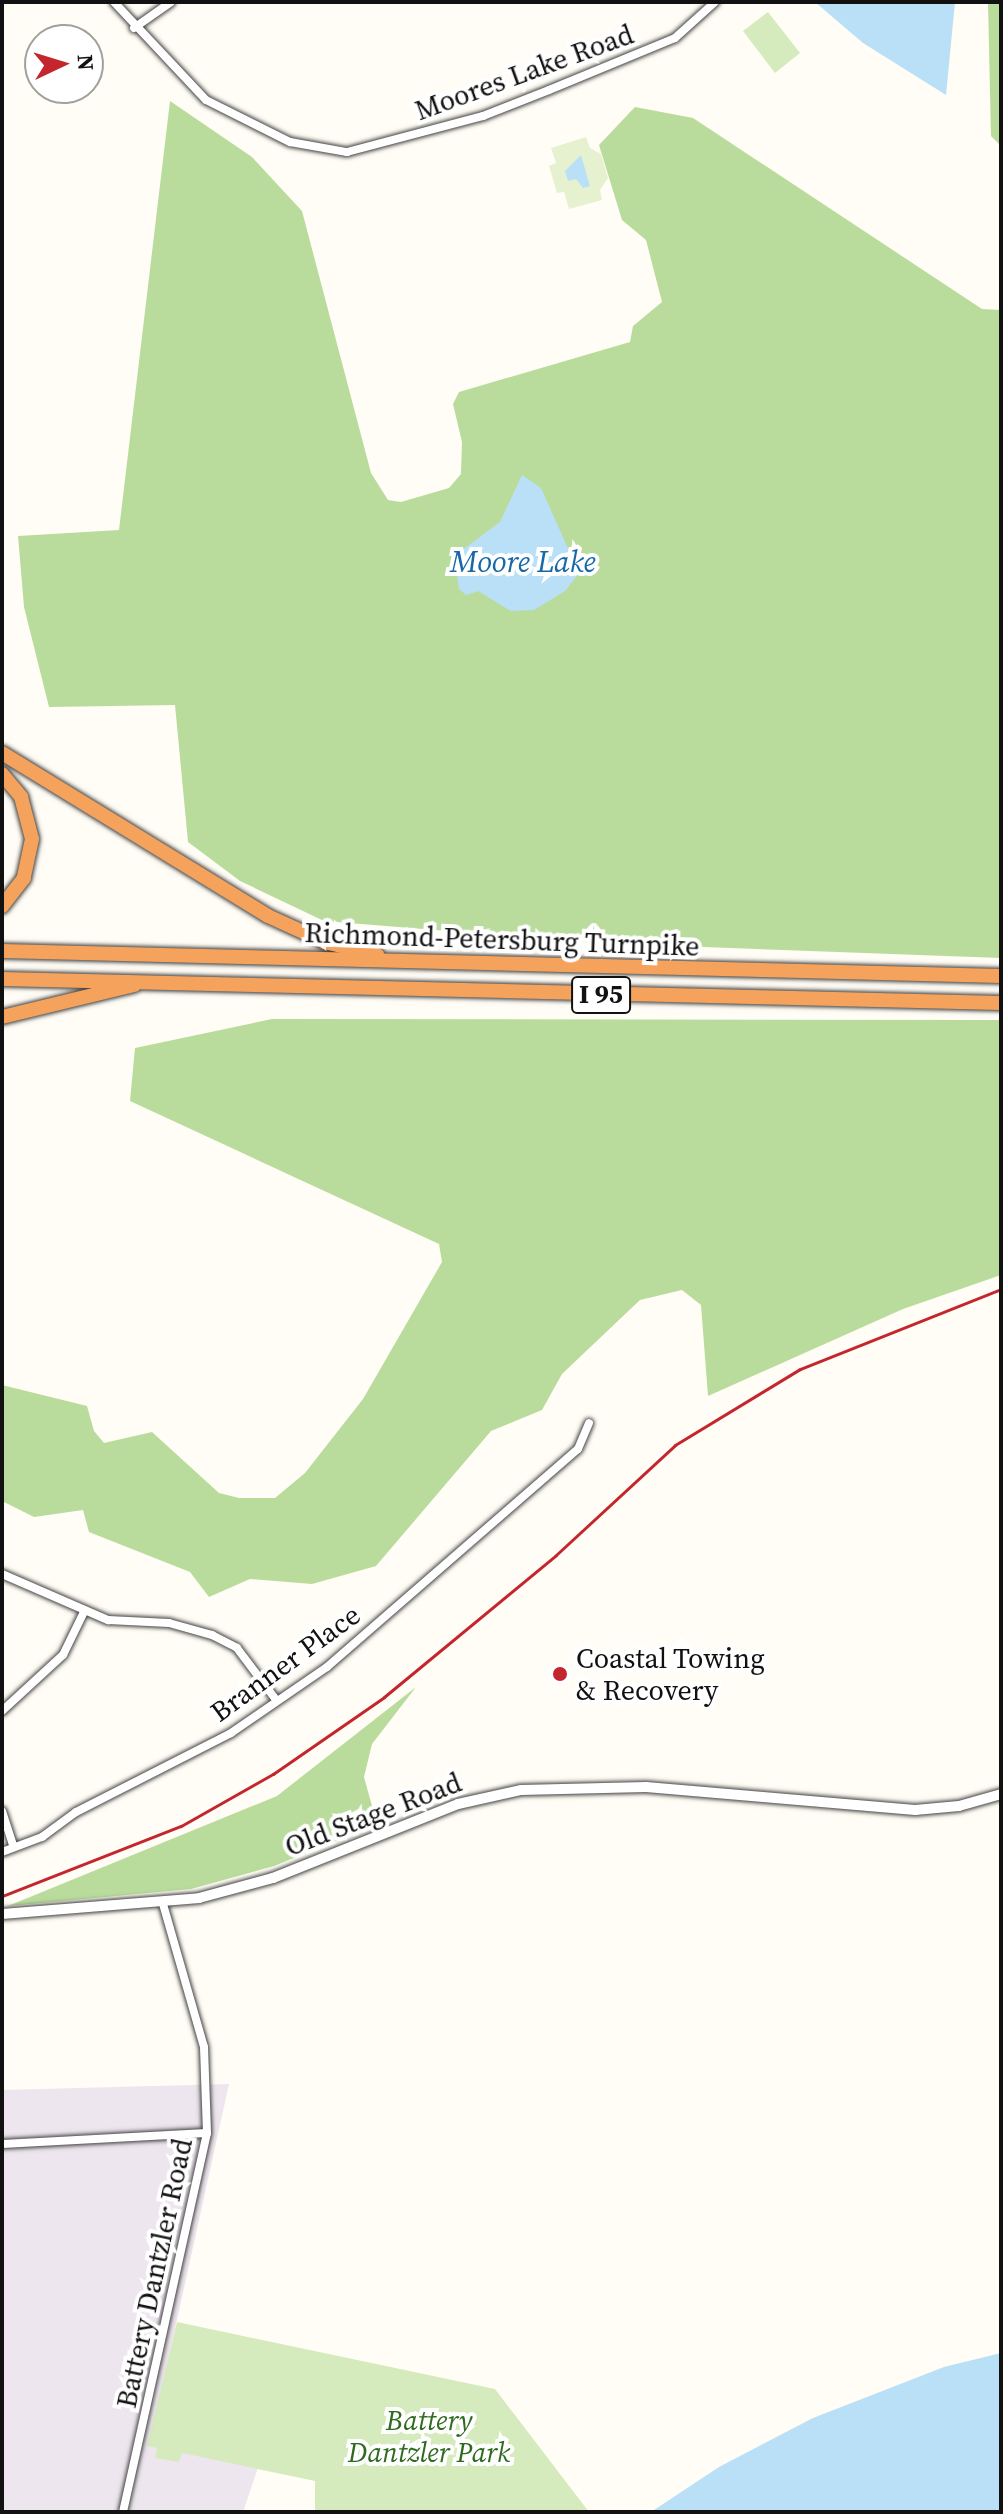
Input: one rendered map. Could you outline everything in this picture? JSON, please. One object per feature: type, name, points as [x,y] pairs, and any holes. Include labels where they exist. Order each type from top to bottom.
[{"type":"highway","points":[[2,753],[286,926],[325,942],[409,962]]},
{"type":"highway","points":[[2,774],[27,809],[32,839],[24,878],[2,906]]},
{"type":"highway","name":"Richmond-Petersburg Turnpike","points":[[2,951],[1001,976]]},
{"type":"highway","name":"Richmond-Petersburg Turnpike","points":[[2,979],[1001,1003]]},
{"type":"highway","points":[[2,1017],[142,982]]},
{"type":"street","name":"Moores Lake Road","points":[[114,2],[187,84],[218,107],[303,147],[347,152],[483,116],[549,90],[675,38],[715,2]]},
{"type":"street","points":[[134,28],[171,2]]},
{"type":"street","name":"Branner Place","points":[[2,1852],[231,1733],[360,1641],[578,1449],[589,1423]]},
{"type":"street","points":[[2,1574],[84,1612],[120,1623],[169,1623],[212,1635],[237,1648],[277,1701]]},
{"type":"street","points":[[2,1711],[63,1655],[84,1612]]},
{"type":"street","name":"Old Stage Road","points":[[2,1914],[163,1904],[273,1878],[420,1817],[521,1790],[646,1787],[915,1810],[959,1806],[1001,1794]]},
{"type":"street","points":[[2,1811],[14,1847]]},
{"type":"street","name":"Battery Dantzler Road","points":[[123,2512],[207,2133],[204,2047],[163,1904]]},
{"type":"street","points":[[2,2144],[207,2133]]},
{"type":"shaded area","points":[[229,2084],[152,2433],[262,2456],[243,2512],[2,2512],[2,2090]]},
{"type":"green space","points":[[988,2],[1001,2],[1001,146],[991,136]]},
{"type":"green space","points":[[768,12],[800,53],[775,73],[743,31]]},
{"type":"green space","points":[[170,101],[252,157],[302,211],[371,473],[388,500],[401,502],[449,488],[461,474],[462,442],[453,404],[459,392],[630,342],[633,326],[662,302],[646,240],[622,220],[599,145],[635,107],[693,118],[982,309],[1001,310],[1001,958],[597,943],[324,921],[240,881],[188,842],[175,705],[49,707],[24,607],[18,536],[119,530]]},
{"type":"green space","points":[[586,137],[590,148],[601,154],[608,178],[600,190],[602,200],[569,209],[564,192],[557,193],[549,166],[556,163],[551,148]]},
{"type":"green space","points":[[272,1019],[1001,1020],[1001,1275],[903,1309],[708,1396],[701,1305],[682,1290],[640,1300],[562,1374],[542,1410],[491,1431],[376,1566],[312,1584],[250,1579],[209,1597],[190,1572],[89,1532],[83,1510],[34,1517],[2,1501],[2,1385],[87,1406],[94,1431],[104,1443],[152,1432],[219,1493],[239,1498],[275,1498],[305,1473],[363,1399],[442,1262],[439,1244],[130,1101],[135,1048]]},
{"type":"green space","points":[[416,1687],[372,1744],[364,1777],[377,1824],[274,1866],[191,1889],[8,1906],[277,1796]]},
{"type":"green space","name":"Battery Dantzler Park","points":[[177,2322],[495,2389],[589,2512],[315,2512],[315,2481],[182,2453],[179,2462],[155,2458],[157,2448],[147,2446]]},
{"type":"water","points":[[815,2],[955,2],[946,95],[863,43]]},
{"type":"water","points":[[581,155],[590,186],[583,188],[576,179],[568,181],[565,171]]},
{"type":"water","name":"Moore Lake","points":[[522,475],[541,488],[579,573],[565,591],[534,610],[511,611],[478,591],[466,595],[459,589],[455,562],[461,551],[500,522]]},
{"type":"water","points":[[1001,2353],[1001,2512],[651,2512],[719,2467],[813,2418],[944,2367]]},
{"type":"railway","points":[[2,1896],[181,1826],[273,1774],[384,1697],[556,1555],[675,1445],[800,1369],[1001,1289]]},
{"type":"place","name":"Coastal Towing & Recovery","points":[[560,1674]]}]
